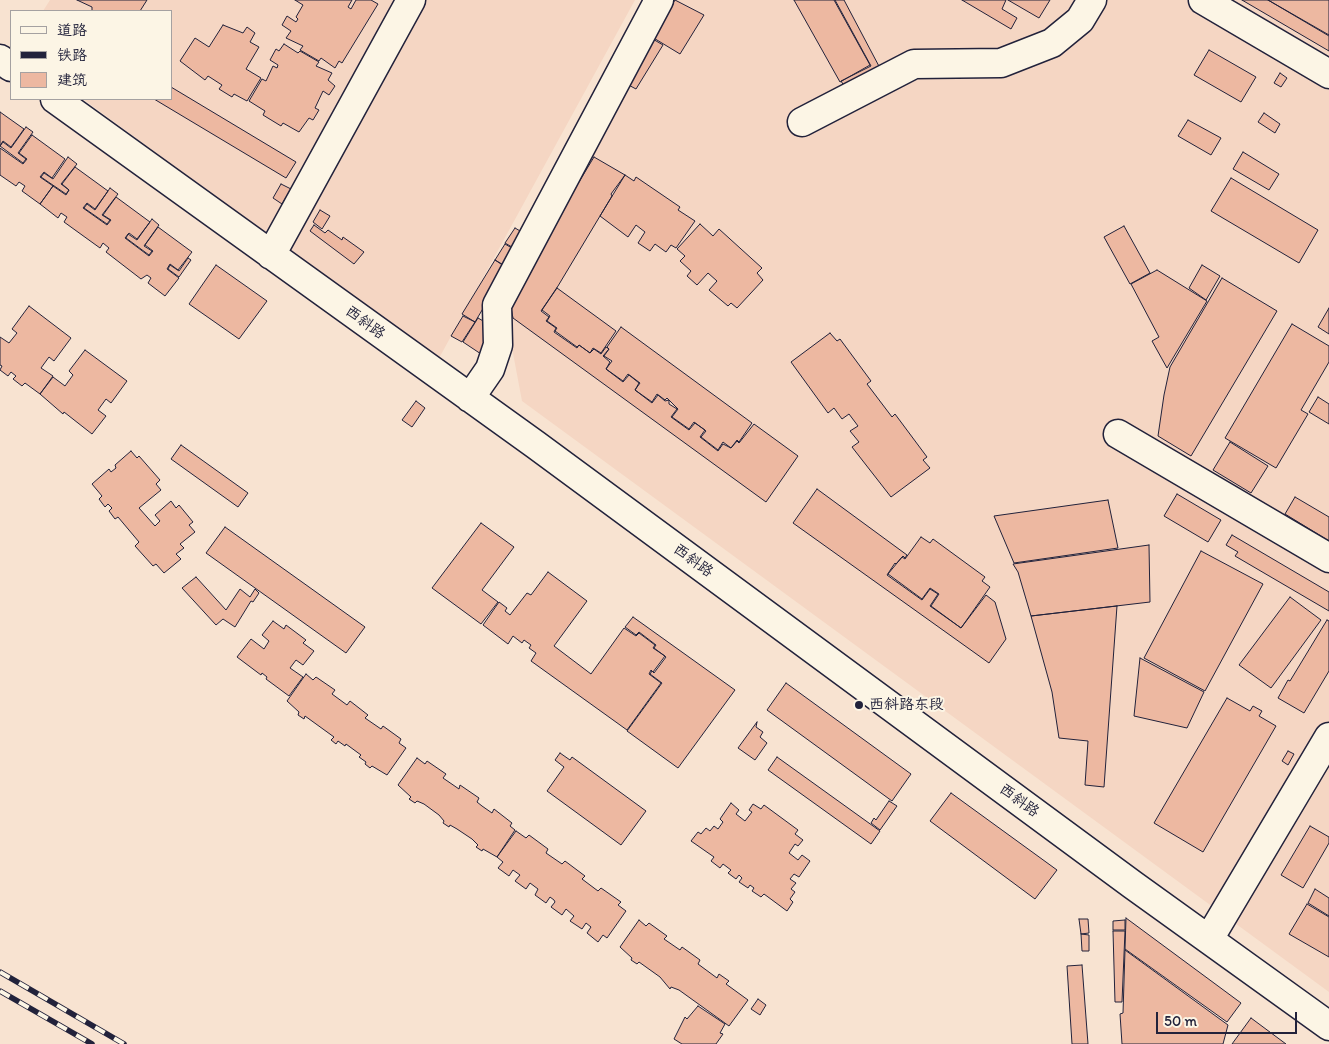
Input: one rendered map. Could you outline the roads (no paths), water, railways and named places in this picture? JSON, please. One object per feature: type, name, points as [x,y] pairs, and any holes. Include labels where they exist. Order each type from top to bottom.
[{"type":"street","points":[[271,255],[411,0]]},
{"type":"street","points":[[470,398],[490,369],[498,345],[497,305],[659,0]]},
{"type":"street","points":[[802,122],[914,64],[1001,63],[1052,43],[1080,20],[1092,0]]},
{"type":"street","points":[[1203,0],[1329,74]]},
{"type":"street","name":"西斜路","points":[[56,100],[470,398],[1329,1026]]},
{"type":"street","points":[[1118,434],[1329,558]]},
{"type":"street","points":[[1209,939],[1329,737]]},
{"type":"railway","points":[[0,972],[124,1044]]},
{"type":"railway","points":[[0,991],[92,1044]]},
{"type":"place","name":"西斜路东段","points":[[859,705]]}]
